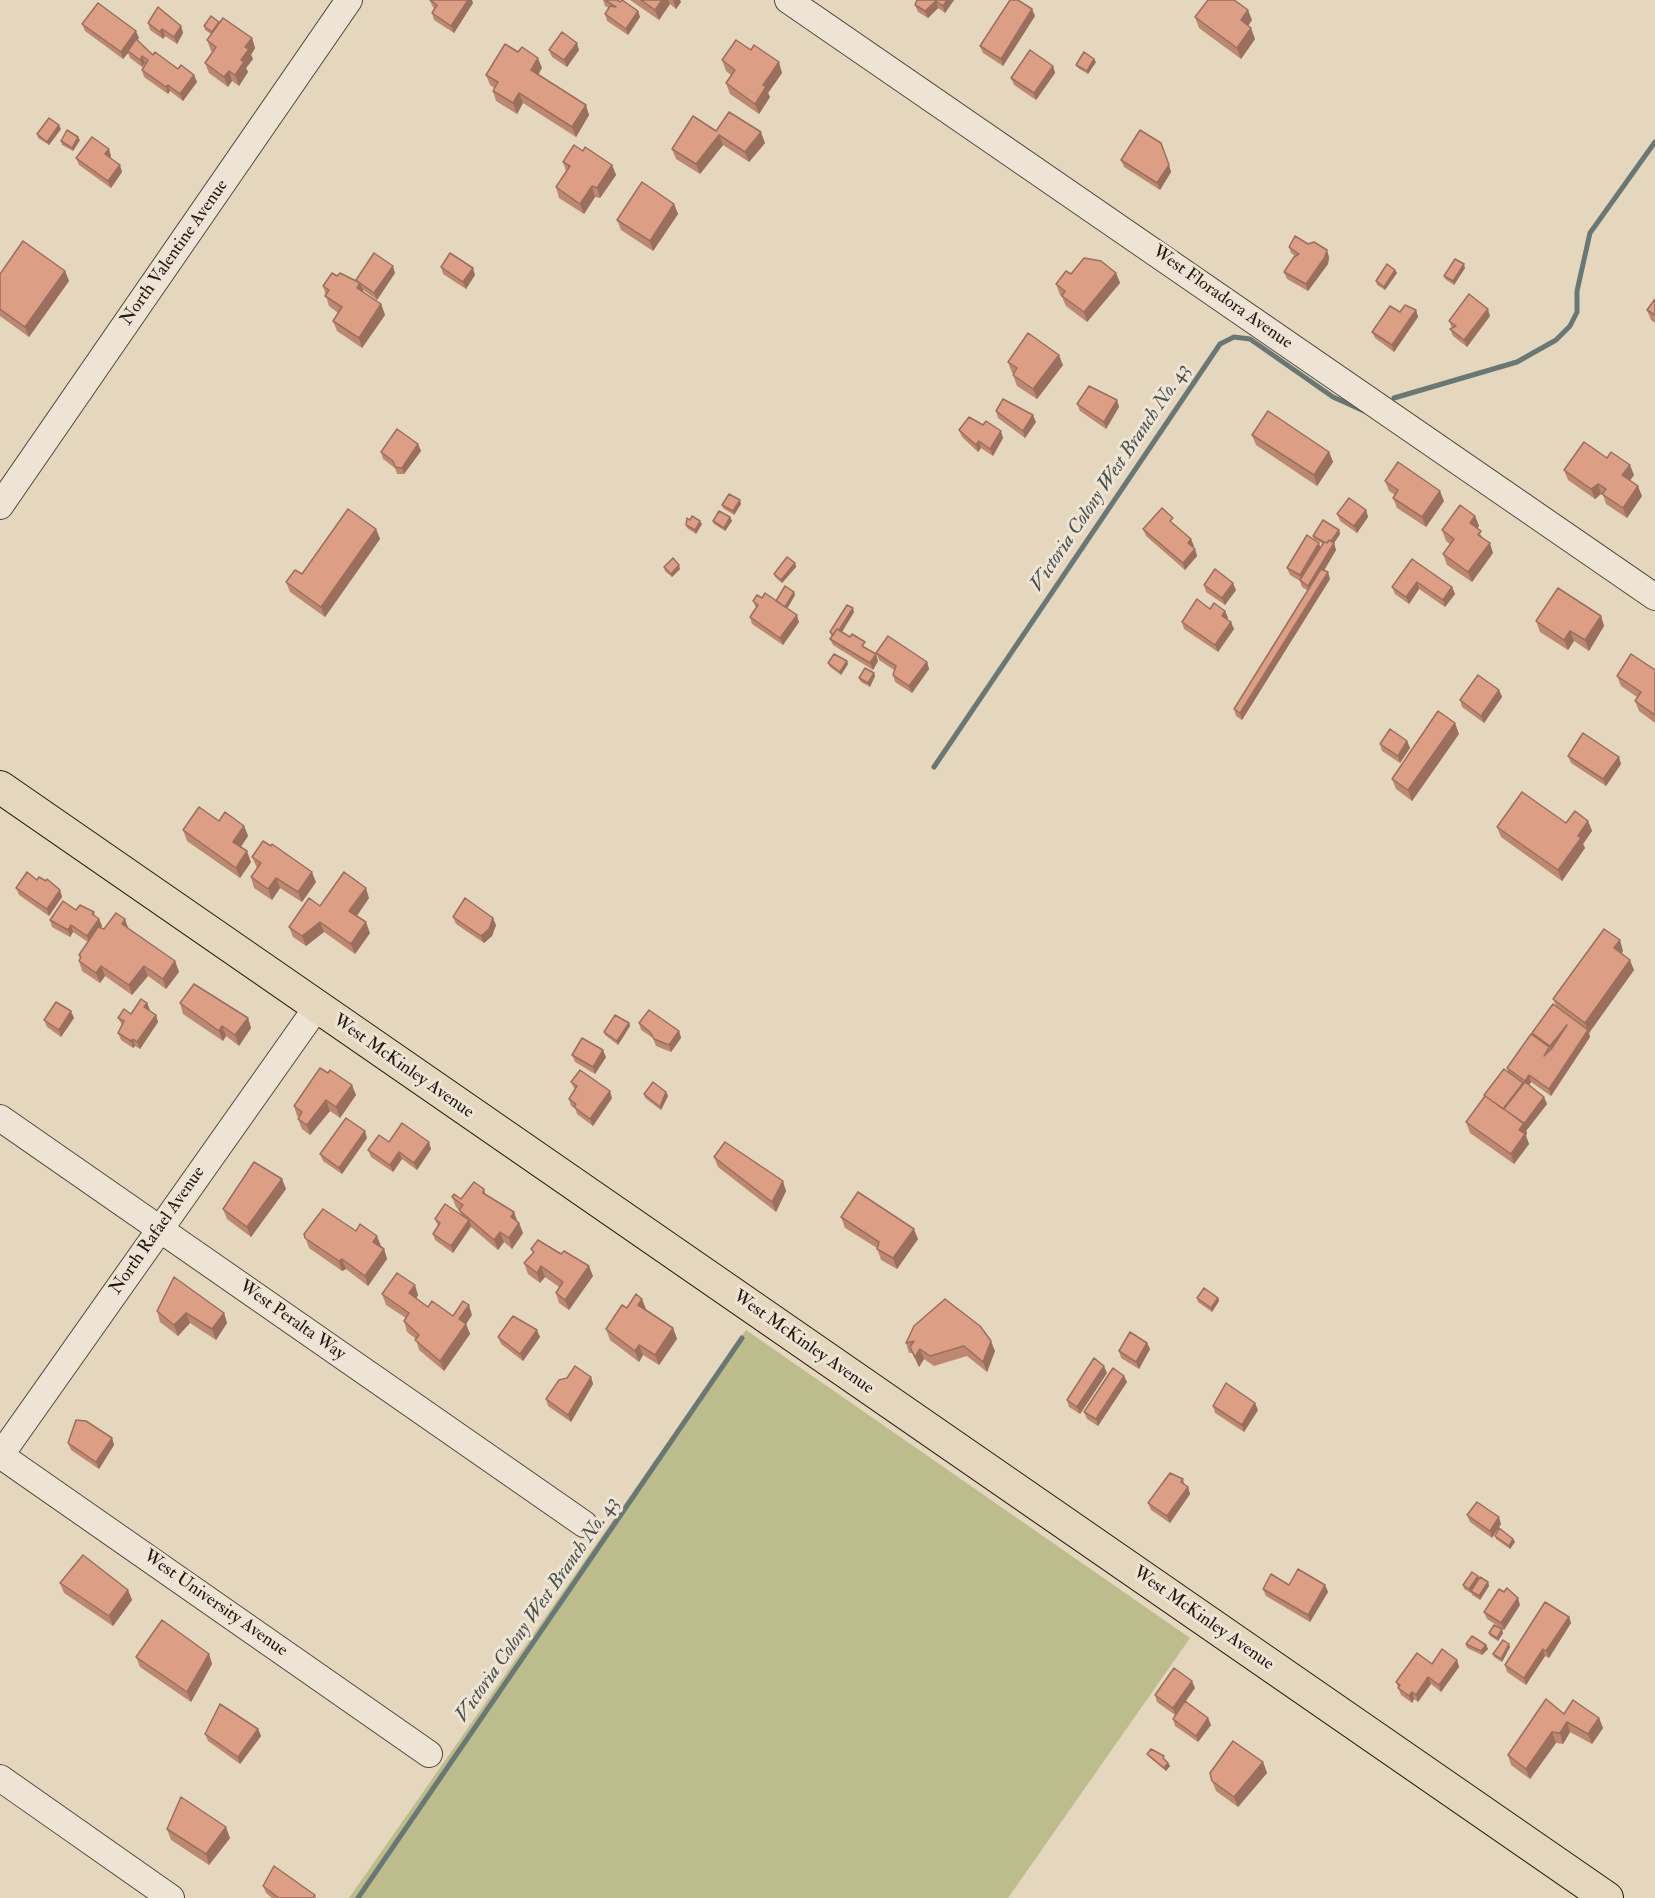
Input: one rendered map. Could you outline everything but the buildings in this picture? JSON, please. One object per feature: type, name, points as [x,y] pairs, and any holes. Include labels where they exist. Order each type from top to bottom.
[{"type":"main road","name":"West McKinley Avenue","points":[[0,787],[1607,1898]]},
{"type":"street","name":"North Valentine Avenue","points":[[0,506],[349,0]]},
{"type":"street","name":"West Floradora Avenue","points":[[788,0],[1655,597]]},
{"type":"street","name":"North Rafael Avenue","points":[[0,1456],[159,1228],[317,1008]]},
{"type":"street","name":"West Peralta Way","points":[[0,1118],[584,1524]]},
{"type":"street","name":"West University Avenue","points":[[0,1456],[429,1754]]},
{"type":"street","points":[[0,1778],[171,1898]]},
{"type":"shaded area","points":[[746,1330],[1190,1638],[1008,1898],[349,1898]]},
{"type":"waterway","name":"Victoria Colony West Branch No. 43","points":[[1394,398],[1517,362],[1556,340],[1570,326],[1577,312],[1577,291],[1590,233],[1655,142]]},
{"type":"waterway","name":"Victoria Colony West Branch No. 43","points":[[934,767],[1220,344],[1234,337],[1250,339],[1333,397],[1364,411]]},
{"type":"waterway","name":"Victoria Colony West Branch No. 43","points":[[358,1898],[742,1338]]}]
